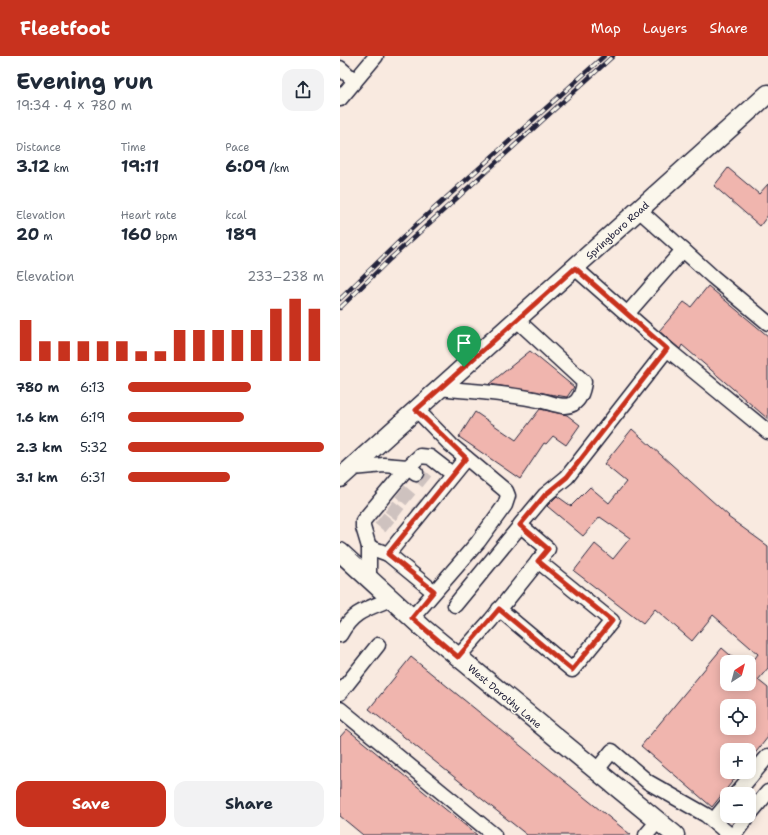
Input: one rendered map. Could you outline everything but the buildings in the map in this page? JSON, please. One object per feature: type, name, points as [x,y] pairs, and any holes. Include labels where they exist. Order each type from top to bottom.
[{"type":"main road","name":"Springboro Road","points":[[346,473],[768,94]]},
{"type":"main road","name":"West Dorothy Lane","points":[[340,552],[412,618],[458,657],[675,835]]},
{"type":"street","points":[[340,99],[376,56]]},
{"type":"street","points":[[340,68],[355,81]]},
{"type":"street","points":[[639,210],[713,277],[768,323]]},
{"type":"street","points":[[627,314],[683,250]]},
{"type":"street","points":[[575,268],[667,349],[768,432]]},
{"type":"street","points":[[441,388],[530,398],[565,406],[573,404],[583,390],[584,382],[516,320]]},
{"type":"street","points":[[455,604],[545,495],[567,477],[667,349]]},
{"type":"street","points":[[412,618],[478,542],[505,505],[508,496],[506,491],[466,458],[416,410]]},
{"type":"street","points":[[370,579],[369,547],[362,524],[363,521],[375,515],[412,470],[420,456],[430,457],[452,474]]},
{"type":"street","points":[[388,554],[399,534],[435,489],[452,474],[466,458]]},
{"type":"street","points":[[346,473],[384,465],[412,470]]},
{"type":"street","points":[[458,657],[548,549],[520,526]]},
{"type":"street","points":[[369,547],[388,554],[434,591]]},
{"type":"street","points":[[499,609],[572,670],[612,621],[538,561]]},
{"type":"street","points":[[340,635],[345,626],[356,613],[391,599]]},
{"type":"street","points":[[340,693],[378,644]]},
{"type":"street","points":[[340,709],[494,835]]},
{"type":"street","points":[[596,771],[612,751],[648,782],[706,815],[730,835]]},
{"type":"street","points":[[742,787],[768,756]]},
{"type":"street","points":[[756,806],[768,792]]},
{"type":"street","points":[[713,821],[720,812]]},
{"type":"street","points":[[646,835],[658,821]]},
{"type":"street","points":[[734,835],[742,823]]},
{"type":"tunnel","points":[[416,473],[433,487]]},
{"type":"tunnel","points":[[400,491],[418,506]]},
{"type":"tunnel","points":[[389,506],[406,519]]},
{"type":"tunnel","points":[[379,518],[396,532]]},
{"type":"railway","points":[[340,299],[417,224],[604,56]]},
{"type":"railway","points":[[340,308],[390,259],[613,56]]},
{"type":"route","points":[[575,268],[667,349],[567,477],[545,495],[520,525],[548,549],[538,561],[612,621],[572,670],[499,609],[458,657],[412,618],[434,591],[388,554],[466,458],[416,410],[464,367],[575,268]]}]
